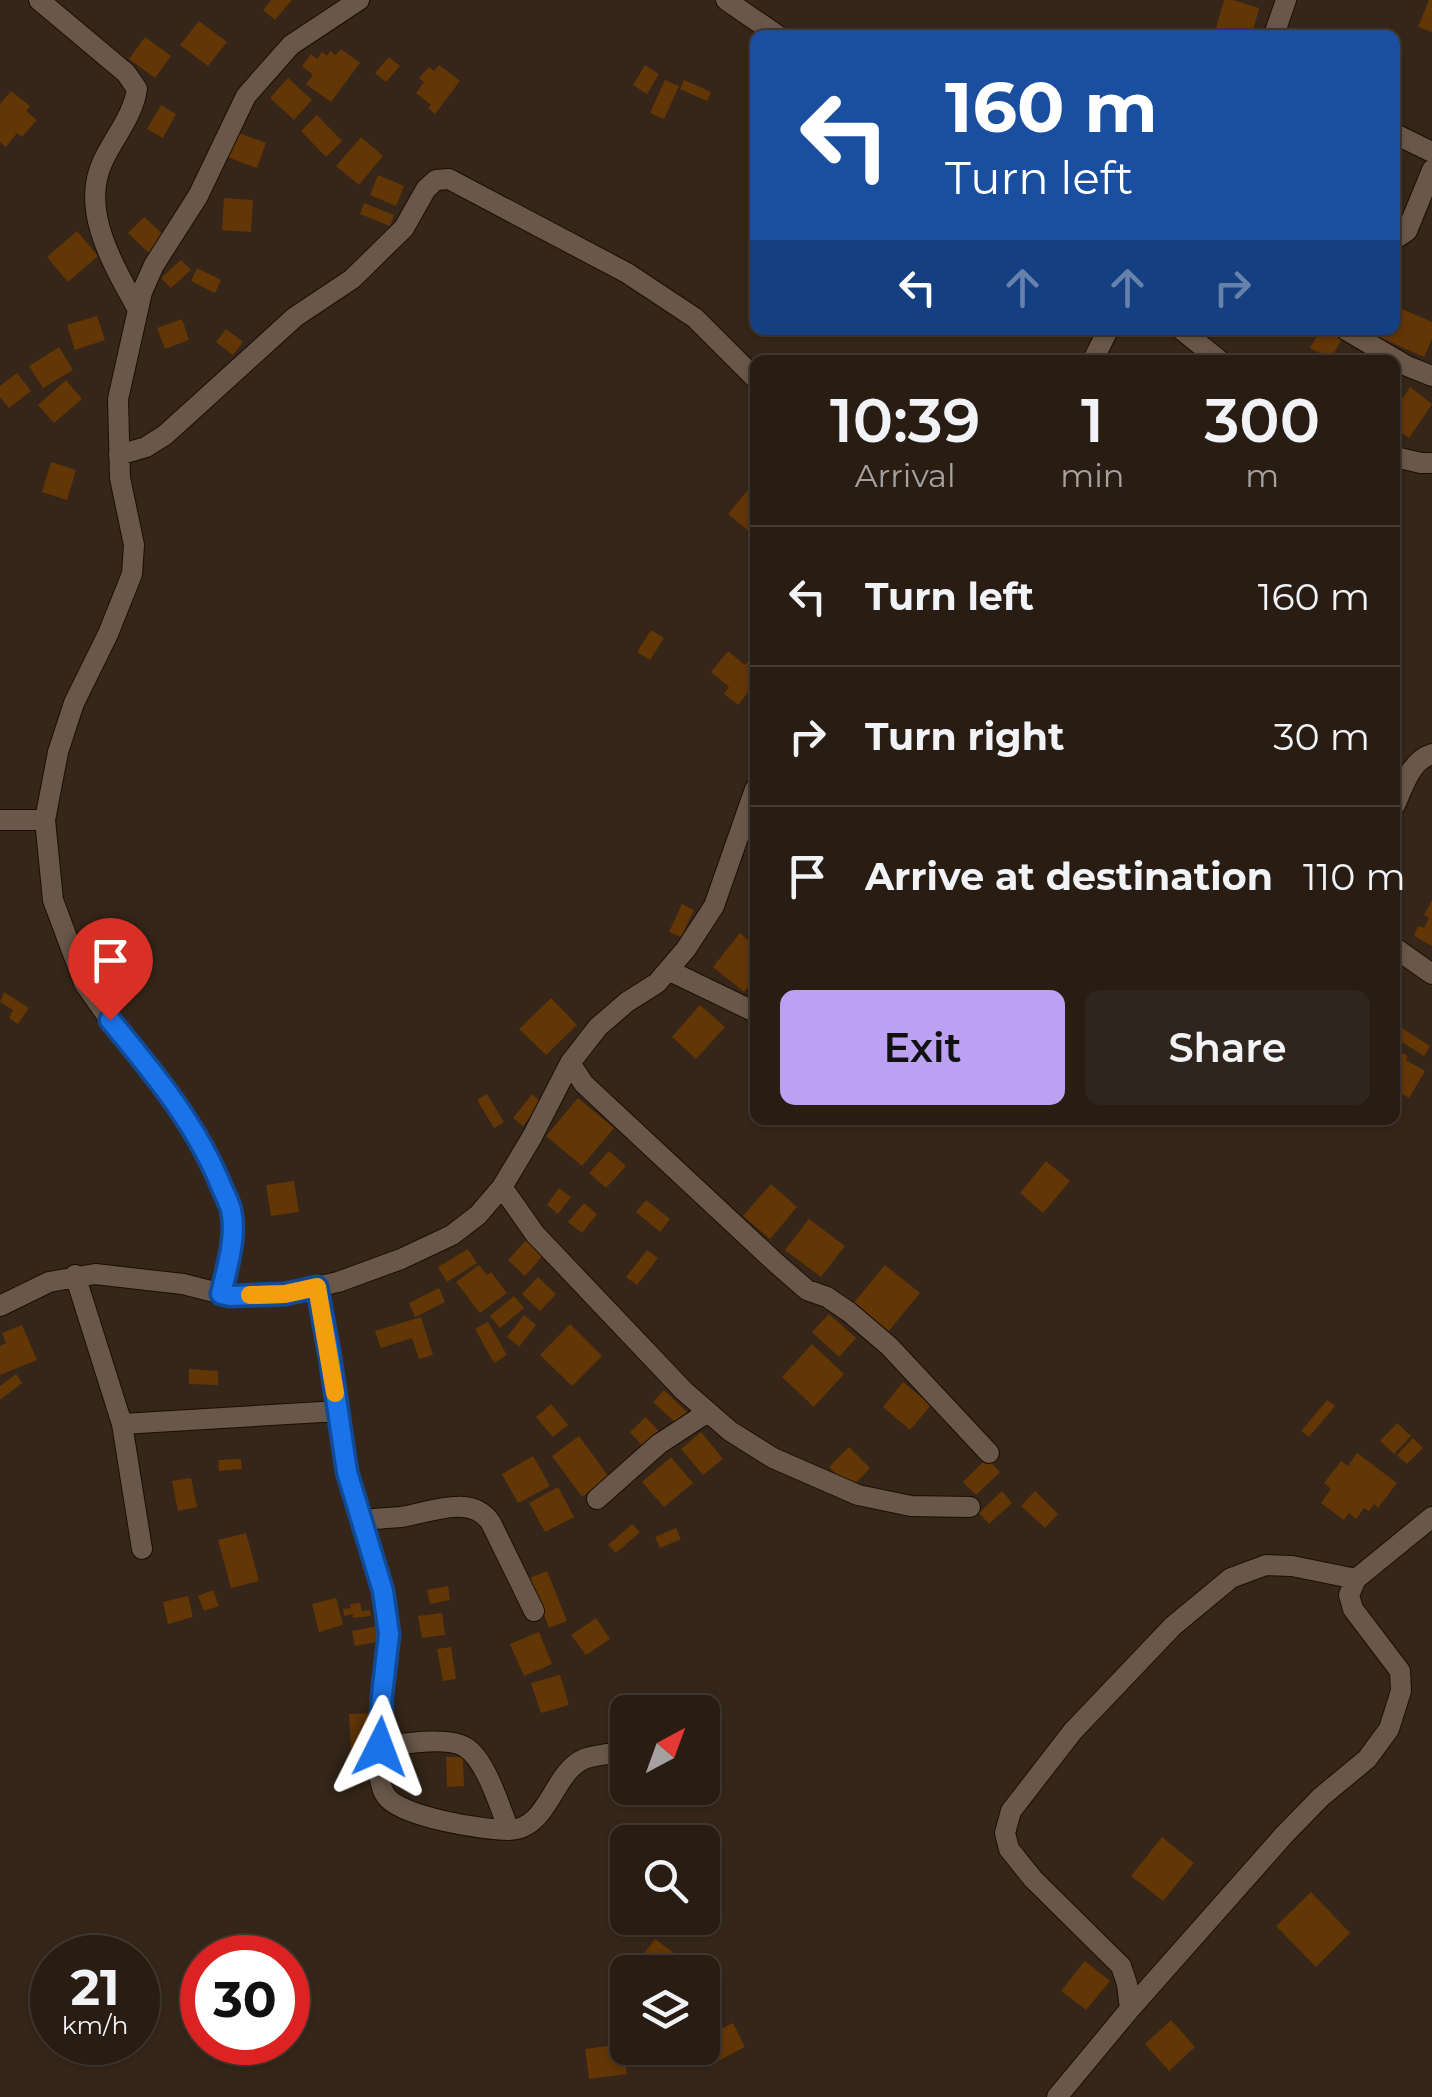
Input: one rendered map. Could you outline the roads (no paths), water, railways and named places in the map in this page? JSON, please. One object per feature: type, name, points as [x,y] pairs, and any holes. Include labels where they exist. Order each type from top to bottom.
[{"type":"street","points":[[39,0],[126,73],[137,89],[120,132],[101,163],[96,184],[102,236],[138,310]]},
{"type":"street","points":[[221,1294],[232,1248],[231,1210],[212,1162],[155,1074],[84,982],[53,900],[45,820],[58,752],[74,704],[132,574],[134,545],[122,497],[118,398],[142,292],[154,265],[198,196],[246,96],[291,44],[359,0]]},
{"type":"street","points":[[726,0],[770,30]]},
{"type":"street","points":[[1276,30],[1286,0]]},
{"type":"street","points":[[1400,136],[1432,152]]},
{"type":"street","points":[[1400,237],[1407,232],[1432,170]]},
{"type":"street","points":[[119,455],[146,448],[165,435],[295,317],[352,279],[404,228],[426,189],[436,180],[449,179],[627,272],[694,318],[750,373]]},
{"type":"street","points":[[1188,335],[1214,355]]},
{"type":"street","points":[[1354,335],[1388,355]]},
{"type":"street","points":[[1400,362],[1432,376]]},
{"type":"street","points":[[1400,459],[1432,463]]},
{"type":"street","points":[[1400,794],[1421,758],[1432,754]]},
{"type":"street","points":[[0,1306],[49,1282],[95,1274],[184,1284],[230,1296],[285,1294],[338,1282],[452,1235],[478,1215],[502,1187],[570,1063],[598,1028],[627,1002],[657,983],[686,949],[714,906],[750,803]]},
{"type":"street","points":[[0,820],[45,820]]},
{"type":"street","points":[[1400,952],[1432,974]]},
{"type":"street","points":[[668,970],[750,1010]]},
{"type":"street","points":[[570,1063],[584,1084],[807,1290],[827,1297],[849,1312],[889,1346],[989,1453]]},
{"type":"street","points":[[502,1187],[535,1234],[684,1391],[730,1431],[773,1458],[858,1495],[911,1506],[970,1507]]},
{"type":"street","points":[[75,1276],[122,1424],[142,1549]]},
{"type":"street","points":[[317,1287],[347,1472],[383,1591],[389,1634],[380,1747],[380,1785],[388,1798],[397,1806],[437,1820],[509,1830],[522,1828],[537,1818],[570,1769],[584,1759],[606,1754]]},
{"type":"street","points":[[122,1424],[338,1411]]},
{"type":"street","points":[[597,1500],[660,1444],[708,1412]]},
{"type":"street","points":[[360,1520],[453,1506],[474,1508],[492,1523],[534,1611]]},
{"type":"street","points":[[1057,2097],[1275,1845],[1367,1759],[1389,1729],[1401,1690],[1400,1671],[1353,1609],[1350,1595],[1356,1580],[1432,1516]]},
{"type":"street","points":[[1130,2009],[1128,1984],[1121,1966],[1032,1879],[1009,1849],[1006,1833],[1011,1811],[1072,1730],[1173,1626],[1231,1578],[1266,1564],[1356,1580]]},
{"type":"street","points":[[380,1747],[420,1742],[460,1744],[470,1750],[492,1787],[509,1830]]}]
